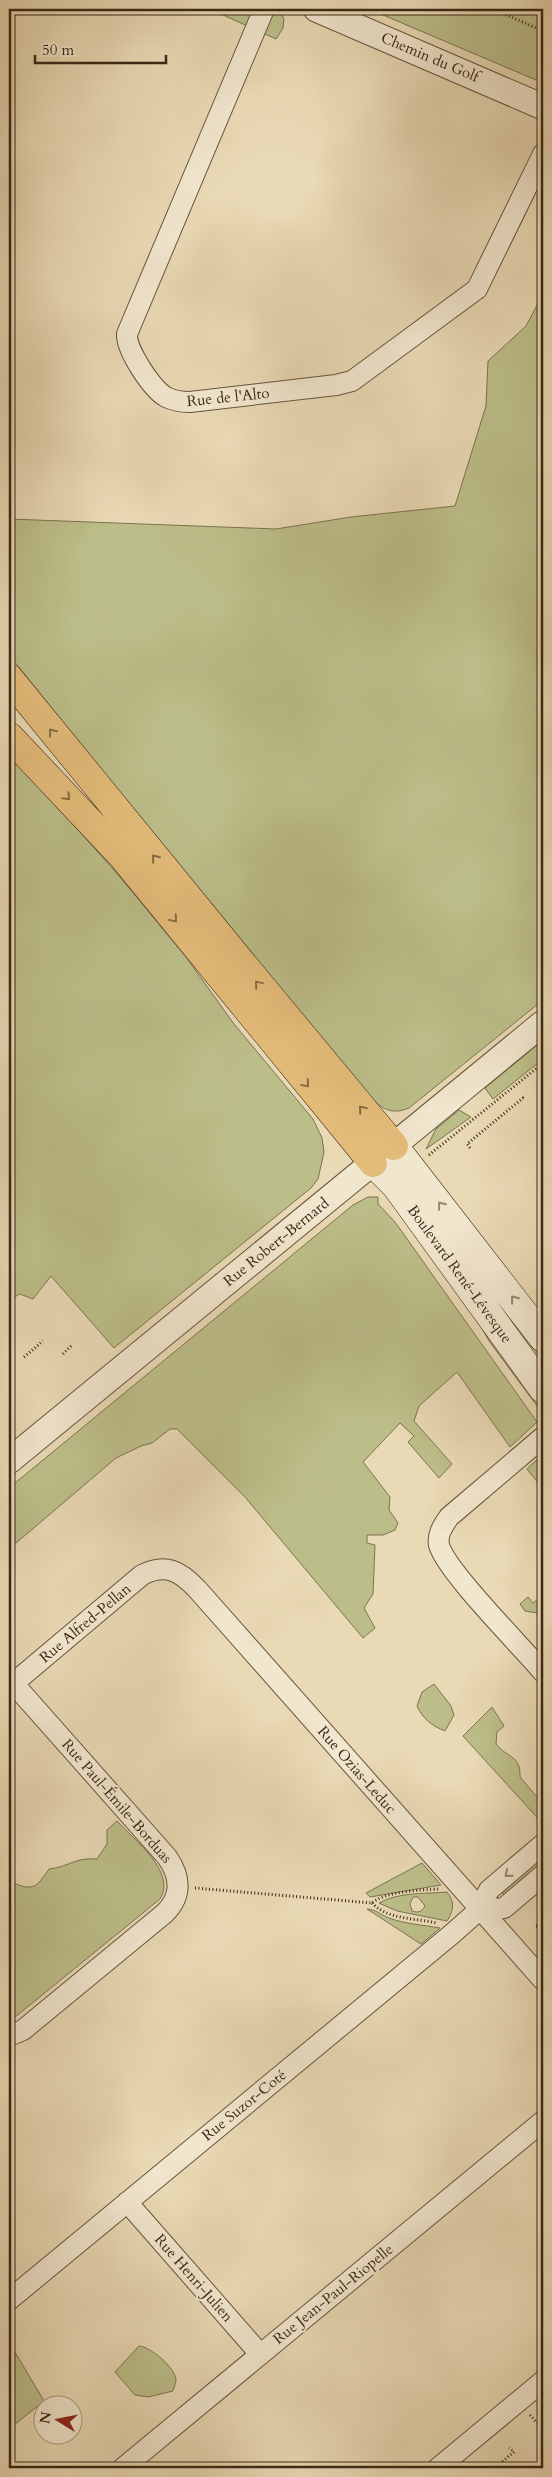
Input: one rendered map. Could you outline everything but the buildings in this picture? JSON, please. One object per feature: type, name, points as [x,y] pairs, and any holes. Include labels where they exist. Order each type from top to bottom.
[{"type":"highway","points":[[9,678],[185,895],[394,1146]]},
{"type":"highway","points":[[9,736],[122,856],[373,1162]]},
{"type":"main road","name":"Boulevard René-Lévesque","points":[[394,1146],[543,1338]]},
{"type":"main road","name":"Boulevard René-Lévesque","points":[[373,1162],[396,1186],[543,1388]]},
{"type":"street","name":"Rue de l'Alto","points":[[264,9],[127,334],[127,344],[131,352],[154,386],[168,398],[190,402],[336,385],[352,381],[477,289],[543,154]]},
{"type":"street","name":"Chemin du Golf","points":[[316,9],[543,108]]},
{"type":"street","name":"Rue Robert-Bernard","points":[[9,1461],[543,1024]]},
{"type":"street","points":[[543,1437],[449,1517],[439,1534],[439,1543],[452,1568],[543,1672]]},
{"type":"street","name":"Rue Alfred-Pellan","points":[[11,1685],[142,1575],[166,1568]]},
{"type":"street","name":"Rue Ozias-Leduc","points":[[166,1568],[183,1575],[197,1589],[543,1980]]},
{"type":"street","name":"Rue Paul-Émile-Borduas","points":[[9,2036],[23,2030],[165,1913],[176,1898],[179,1881],[175,1868],[167,1858],[11,1685]]},
{"type":"street","name":"Rue Suzor-Coté","points":[[9,2300],[480,1910],[490,1890],[543,1844]]},
{"type":"street","points":[[480,1910],[504,1908],[543,1875]]},
{"type":"street","name":"Rue Jean-Paul-Riopelle","points":[[122,2468],[543,2121]]},
{"type":"street","name":"Rue Henri-Julien","points":[[127,2202],[260,2354]]},
{"type":"street","points":[[438,2468],[543,2381]]},
{"type":"path","points":[[493,9],[543,32]]},
{"type":"path","points":[[428,1156],[543,1063]]},
{"type":"path","points":[[470,1148],[467,1144],[524,1098],[525,1100]]},
{"type":"path","points":[[24,1356],[43,1341]]},
{"type":"path","points":[[63,1354],[72,1345]]},
{"type":"path","points":[[192,1888],[372,1902],[382,1897],[444,1889]]},
{"type":"path","points":[[372,1902],[377,1908],[395,1916],[444,1924]]},
{"type":"path","points":[[536,1926],[543,1927]]},
{"type":"path","points":[[497,2466],[514,2452],[509,2448]]},
{"type":"green space","points":[[210,9],[276,9],[284,18],[283,28],[276,39]]},
{"type":"green space","points":[[369,9],[543,9],[543,83]]},
{"type":"green space","points":[[543,294],[543,1000],[409,1108],[394,1111],[382,1107],[374,1101],[146,826],[9,655],[9,519],[276,529],[351,517],[455,506],[486,406],[488,361],[526,326]]},
{"type":"green space","points":[[9,752],[120,877],[186,957],[234,1024],[313,1119],[322,1138],[324,1152],[318,1179],[311,1188],[114,1348],[51,1276],[33,1299],[20,1294],[9,1300]]},
{"type":"green space","points":[[543,1040],[543,1059],[493,1099],[485,1088]]},
{"type":"green space","points":[[459,1110],[471,1117],[426,1149],[436,1129]]},
{"type":"green space","points":[[368,1197],[378,1197],[378,1204],[395,1222],[537,1422],[510,1447],[457,1372],[419,1406],[414,1421],[452,1464],[439,1478],[408,1442],[414,1436],[400,1423],[363,1462],[390,1497],[389,1510],[398,1523],[395,1530],[383,1535],[367,1535],[367,1543],[375,1545],[373,1594],[364,1608],[375,1628],[363,1638],[245,1497],[177,1429],[170,1429],[152,1443],[116,1458],[9,1549],[9,1488],[353,1205]]},
{"type":"green space","points":[[506,1311],[543,1355],[543,1369],[502,1314]]},
{"type":"green space","points":[[478,1321],[533,1392],[539,1403],[540,1410],[489,1341]]},
{"type":"green space","points":[[543,1454],[543,1489],[527,1469]]},
{"type":"green space","points":[[543,1595],[543,1614],[525,1611],[520,1604],[528,1597],[533,1603]]},
{"type":"green space","points":[[434,1684],[451,1706],[454,1715],[445,1731],[428,1721],[417,1706],[422,1692]]},
{"type":"green space","points":[[492,1707],[504,1726],[497,1732],[496,1744],[516,1761],[520,1770],[520,1777],[543,1804],[543,1824],[463,1736]]},
{"type":"green space","points":[[117,1821],[143,1847],[158,1867],[163,1878],[164,1889],[160,1899],[9,2022],[9,1881],[32,1887],[40,1881],[49,1869],[83,1859],[97,1859],[107,1844],[107,1830]]},
{"type":"green space","points":[[543,1856],[543,1864],[507,1895],[502,1893]]},
{"type":"green space","points":[[422,1863],[441,1885],[370,1897],[366,1893]]},
{"type":"green space","points":[[447,1892],[451,1899],[452,1910],[447,1921],[397,1911],[379,1903],[386,1899],[403,1895]],"holes":[[[413,1897],[418,1897],[425,1906],[423,1910],[412,1911],[410,1904]]]},
{"type":"green space","points":[[367,1909],[401,1922],[440,1928],[421,1944]]},
{"type":"green space","points":[[9,2342],[40,2394],[32,2394],[32,2411],[9,2429]]},
{"type":"green space","points":[[139,2346],[150,2350],[171,2369],[176,2379],[173,2391],[148,2397],[135,2395],[115,2372]]}]
